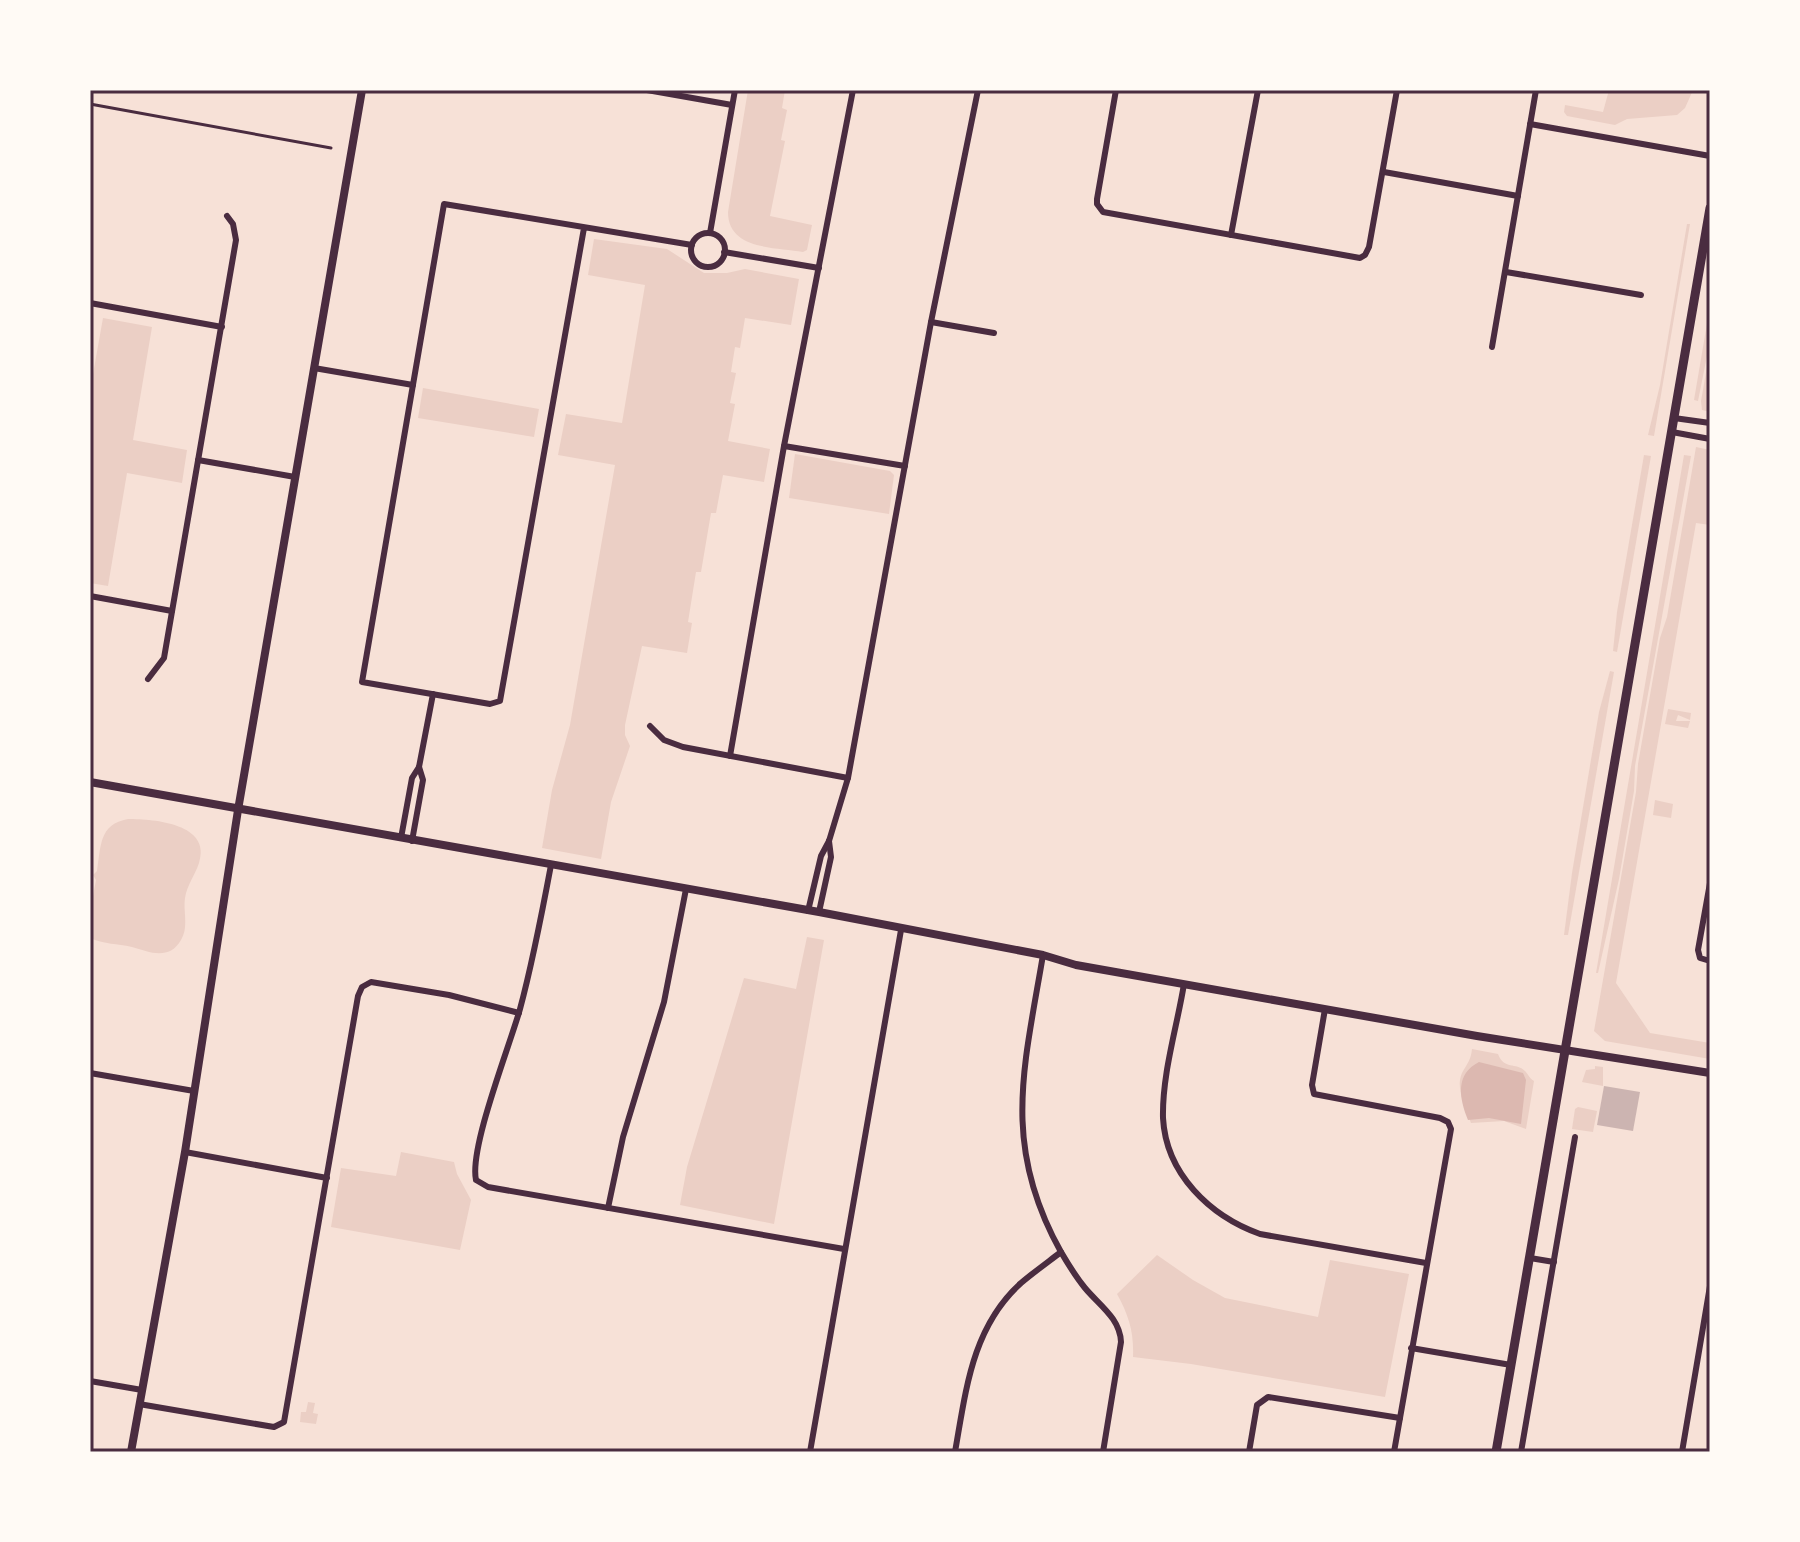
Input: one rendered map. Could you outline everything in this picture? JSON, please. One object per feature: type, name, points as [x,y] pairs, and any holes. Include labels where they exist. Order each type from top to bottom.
[{"type":"main road","points":[[1496,1452],[1710,208]]},
{"type":"street","points":[[131,1452],[185,1152],[238,810],[362,90]]},
{"type":"street","points":[[647,90],[732,105]]},
{"type":"street","points":[[710,233],[735,90]]},
{"type":"street","points":[[730,756],[784,446],[853,90]]},
{"type":"street","points":[[808,911],[821,856],[829,841],[848,778],[931,322],[978,90]]},
{"type":"street","points":[[1116,90],[1097,199],[1100,208],[1107,214],[1360,258],[1369,247],[1397,90]]},
{"type":"street","points":[[1231,235],[1258,90]]},
{"type":"street","points":[[1492,347],[1536,90]]},
{"type":"street","points":[[1530,124],[1710,156]]},
{"type":"street","points":[[1384,172],[1518,196]]},
{"type":"street","points":[[584,228],[502,698],[498,704],[362,682],[444,204],[692,245]]},
{"type":"street","points":[[148,679],[164,658],[222,327],[236,240],[233,224],[227,216]]},
{"type":"street","points":[[710,233],[721,240],[724,252],[718,263],[705,266],[694,260],[692,245],[698,236],[710,233]]},
{"type":"street","points":[[724,252],[819,268]]},
{"type":"street","points":[[1506,272],[1641,295]]},
{"type":"street","points":[[90,303],[222,327]]},
{"type":"street","points":[[931,322],[994,333]]},
{"type":"street","points":[[314,368],[413,385]]},
{"type":"street","points":[[1674,418],[1710,423]]},
{"type":"street","points":[[1672,432],[1710,439]]},
{"type":"street","points":[[784,446],[905,466]]},
{"type":"street","points":[[198,460],[295,477]]},
{"type":"street","points":[[90,596],[172,611]]},
{"type":"street","points":[[401,839],[412,778],[419,767],[433,694]]},
{"type":"street","points":[[650,726],[658,736],[675,745],[848,778]]},
{"type":"street","points":[[412,841],[423,780],[419,767]]},
{"type":"street","points":[[90,782],[819,912],[1043,955],[1076,965],[1710,1073]]},
{"type":"street","points":[[819,912],[831,857],[829,841]]},
{"type":"street","points":[[551,865],[533,959],[491,1100],[475,1168],[476,1180],[488,1187],[844,1249]]},
{"type":"street","points":[[1710,883],[1698,950],[1700,958],[1710,961]]},
{"type":"street","points":[[608,1208],[623,1137],[664,1002],[686,889]]},
{"type":"street","points":[[810,1452],[901,930]]},
{"type":"street","points":[[1043,955],[1023,1077],[1022,1144],[1039,1205],[1061,1252],[1083,1285],[1117,1322],[1120,1331],[1121,1342],[1103,1452]]},
{"type":"street","points":[[139,1404],[274,1427],[282,1425],[358,996],[364,985],[371,982],[449,995],[519,1013]]},
{"type":"street","points":[[1184,984],[1164,1094],[1163,1121],[1175,1161],[1199,1197],[1238,1226],[1260,1234],[1426,1263]]},
{"type":"street","points":[[1325,1009],[1312,1091],[1319,1097],[1448,1122],[1450,1133],[1394,1452]]},
{"type":"street","points":[[90,1073],[194,1091]]},
{"type":"street","points":[[1521,1452],[1575,1137]]},
{"type":"street","points":[[185,1152],[327,1178]]},
{"type":"street","points":[[955,1452],[970,1369],[979,1341],[991,1320],[1020,1284],[1061,1252]]},
{"type":"street","points":[[1530,1258],[1554,1262]]},
{"type":"street","points":[[1682,1452],[1710,1286]]},
{"type":"street","points":[[1411,1348],[1511,1365]]},
{"type":"street","points":[[90,1381],[142,1390]]},
{"type":"street","points":[[1249,1452],[1257,1405],[1268,1397],[1400,1418]]},
{"type":"lane","points":[[90,104],[331,148]]},
{"type":"shaded area","points":[[748,90],[785,90],[782,108],[787,110],[781,140],[785,141],[770,216],[812,225],[807,250],[803,252],[744,240],[730,224],[728,212]]},
{"type":"shaded area","points":[[1609,90],[1693,90],[1685,108],[1677,115],[1627,119],[1615,125],[1567,116],[1564,112],[1565,105],[1603,112]]},
{"type":"shaded area","points":[[1687,224],[1690,224],[1654,436],[1648,435],[1660,385]]},
{"type":"shaded area","points":[[594,239],[667,249],[704,273],[745,269],[799,279],[791,325],[745,318],[740,348],[735,347],[731,372],[736,373],[730,403],[735,404],[728,441],[770,449],[764,482],[723,475],[716,513],[711,513],[701,572],[696,572],[688,622],[692,623],[687,653],[642,646],[625,725],[630,746],[611,802],[601,859],[542,848],[552,790],[570,725],[615,465],[558,455],[566,414],[622,423],[645,285],[588,275]]},
{"type":"shaded area","points":[[1710,306],[1710,341],[1698,401],[1694,400]]},
{"type":"shaded area","points":[[103,318],[152,327],[133,440],[187,450],[182,483],[127,473],[108,586],[90,583],[90,391]]},
{"type":"shaded area","points":[[1710,350],[1710,412],[1702,410],[1701,401]]},
{"type":"shaded area","points":[[423,388],[539,409],[534,437],[418,418]]},
{"type":"shaded area","points":[[1696,447],[1710,450],[1710,525],[1696,523],[1616,983],[1650,1033],[1710,1043],[1710,1059],[1605,1041],[1594,1031],[1660,638],[1667,617]]},
{"type":"shaded area","points":[[795,454],[890,471],[894,475],[889,514],[789,498]]},
{"type":"shaded area","points":[[1644,455],[1651,456],[1617,652],[1613,651],[1617,612]]},
{"type":"shaded area","points":[[1684,455],[1691,456],[1635,766],[1634,791],[1619,879],[1596,973]]},
{"type":"shaded area","points":[[1610,671],[1614,672],[1568,935],[1564,935],[1599,712]]},
{"type":"shaded area","points":[[1668,709],[1691,713],[1690,720],[1678,715],[1676,721],[1690,721],[1688,728],[1665,724]]},
{"type":"shaded area","points":[[1655,800],[1673,804],[1671,818],[1653,815]]},
{"type":"shaded area","points":[[128,819],[178,826],[197,840],[201,850],[185,898],[183,935],[176,947],[165,953],[152,953],[90,938],[90,912],[96,880],[93,875],[97,871],[103,838],[111,826]]},
{"type":"shaded area","points":[[807,937],[824,940],[774,1224],[680,1205],[687,1167],[744,978],[796,989]]},
{"type":"shaded area","points":[[1472,1049],[1498,1054],[1503,1062],[1522,1068],[1534,1081],[1526,1129],[1504,1121],[1471,1123],[1462,1098],[1460,1079]]},
{"type":"shaded area","points":[[1479,1062],[1523,1073],[1526,1080],[1521,1124],[1489,1118],[1468,1120],[1461,1087],[1466,1073]]},
{"type":"shaded area","points":[[1595,1066],[1603,1067],[1603,1086],[1582,1082],[1586,1070],[1595,1069]]},
{"type":"shaded area","points":[[1578,1107],[1597,1111],[1593,1132],[1572,1129]]},
{"type":"shaded area","points":[[401,1152],[454,1162],[471,1200],[460,1250],[331,1227],[341,1168],[396,1176]]},
{"type":"shaded area","points":[[1157,1255],[1225,1298],[1318,1317],[1330,1260],[1409,1274],[1385,1397],[1133,1357],[1130,1324],[1117,1294]]},
{"type":"shaded area","points":[[308,1402],[315,1403],[313,1413],[318,1414],[316,1424],[300,1422],[301,1412],[306,1412]]},
{"type":"building","points":[[1604,1086],[1640,1092],[1633,1131],[1597,1125]]}]
